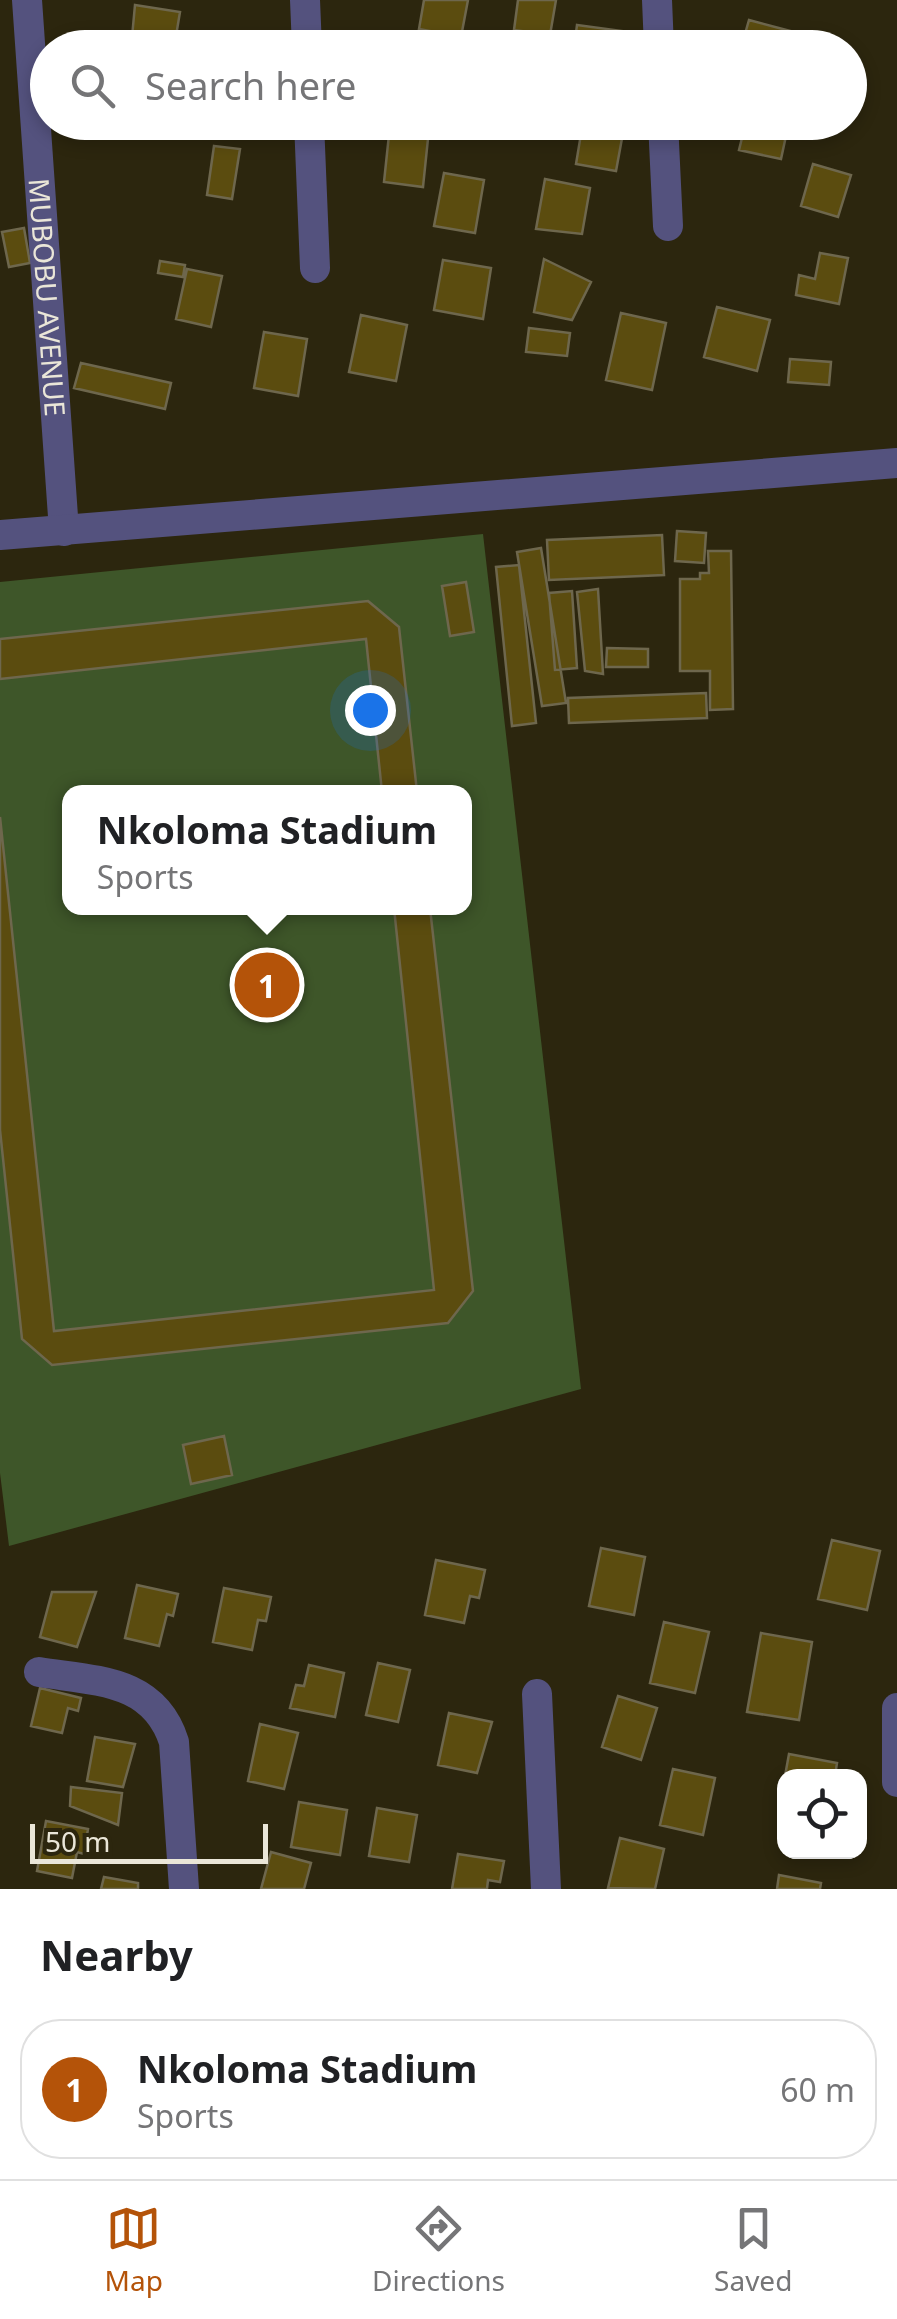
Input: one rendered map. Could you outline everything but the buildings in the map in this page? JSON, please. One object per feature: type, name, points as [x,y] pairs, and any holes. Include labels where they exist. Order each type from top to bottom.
[{"type":"street","name":"MUBOBU AVENUE","points":[[27,0],[30,43]]},
{"type":"street","points":[[305,0],[306,30]]},
{"type":"street","points":[[657,0],[659,30]]},
{"type":"street","name":"MUBOBU AVENUE","points":[[37,140],[64,532]]},
{"type":"street","points":[[311,140],[315,268]]},
{"type":"street","points":[[664,140],[668,226]]},
{"type":"street","points":[[0,535],[897,463]]},
{"type":"street","points":[[40,1672],[116,1685],[156,1704],[167,1720],[174,1742],[184,1889]]},
{"type":"street","points":[[537,1694],[546,1889]]},
{"type":"street","points":[[897,1708],[897,1782]]},
{"type":"green space","points":[[483,534],[581,1389],[9,1546],[0,1473],[0,582]]},
{"type":"place","name":"Nkoloma Stadium","points":[[267,985]]}]
